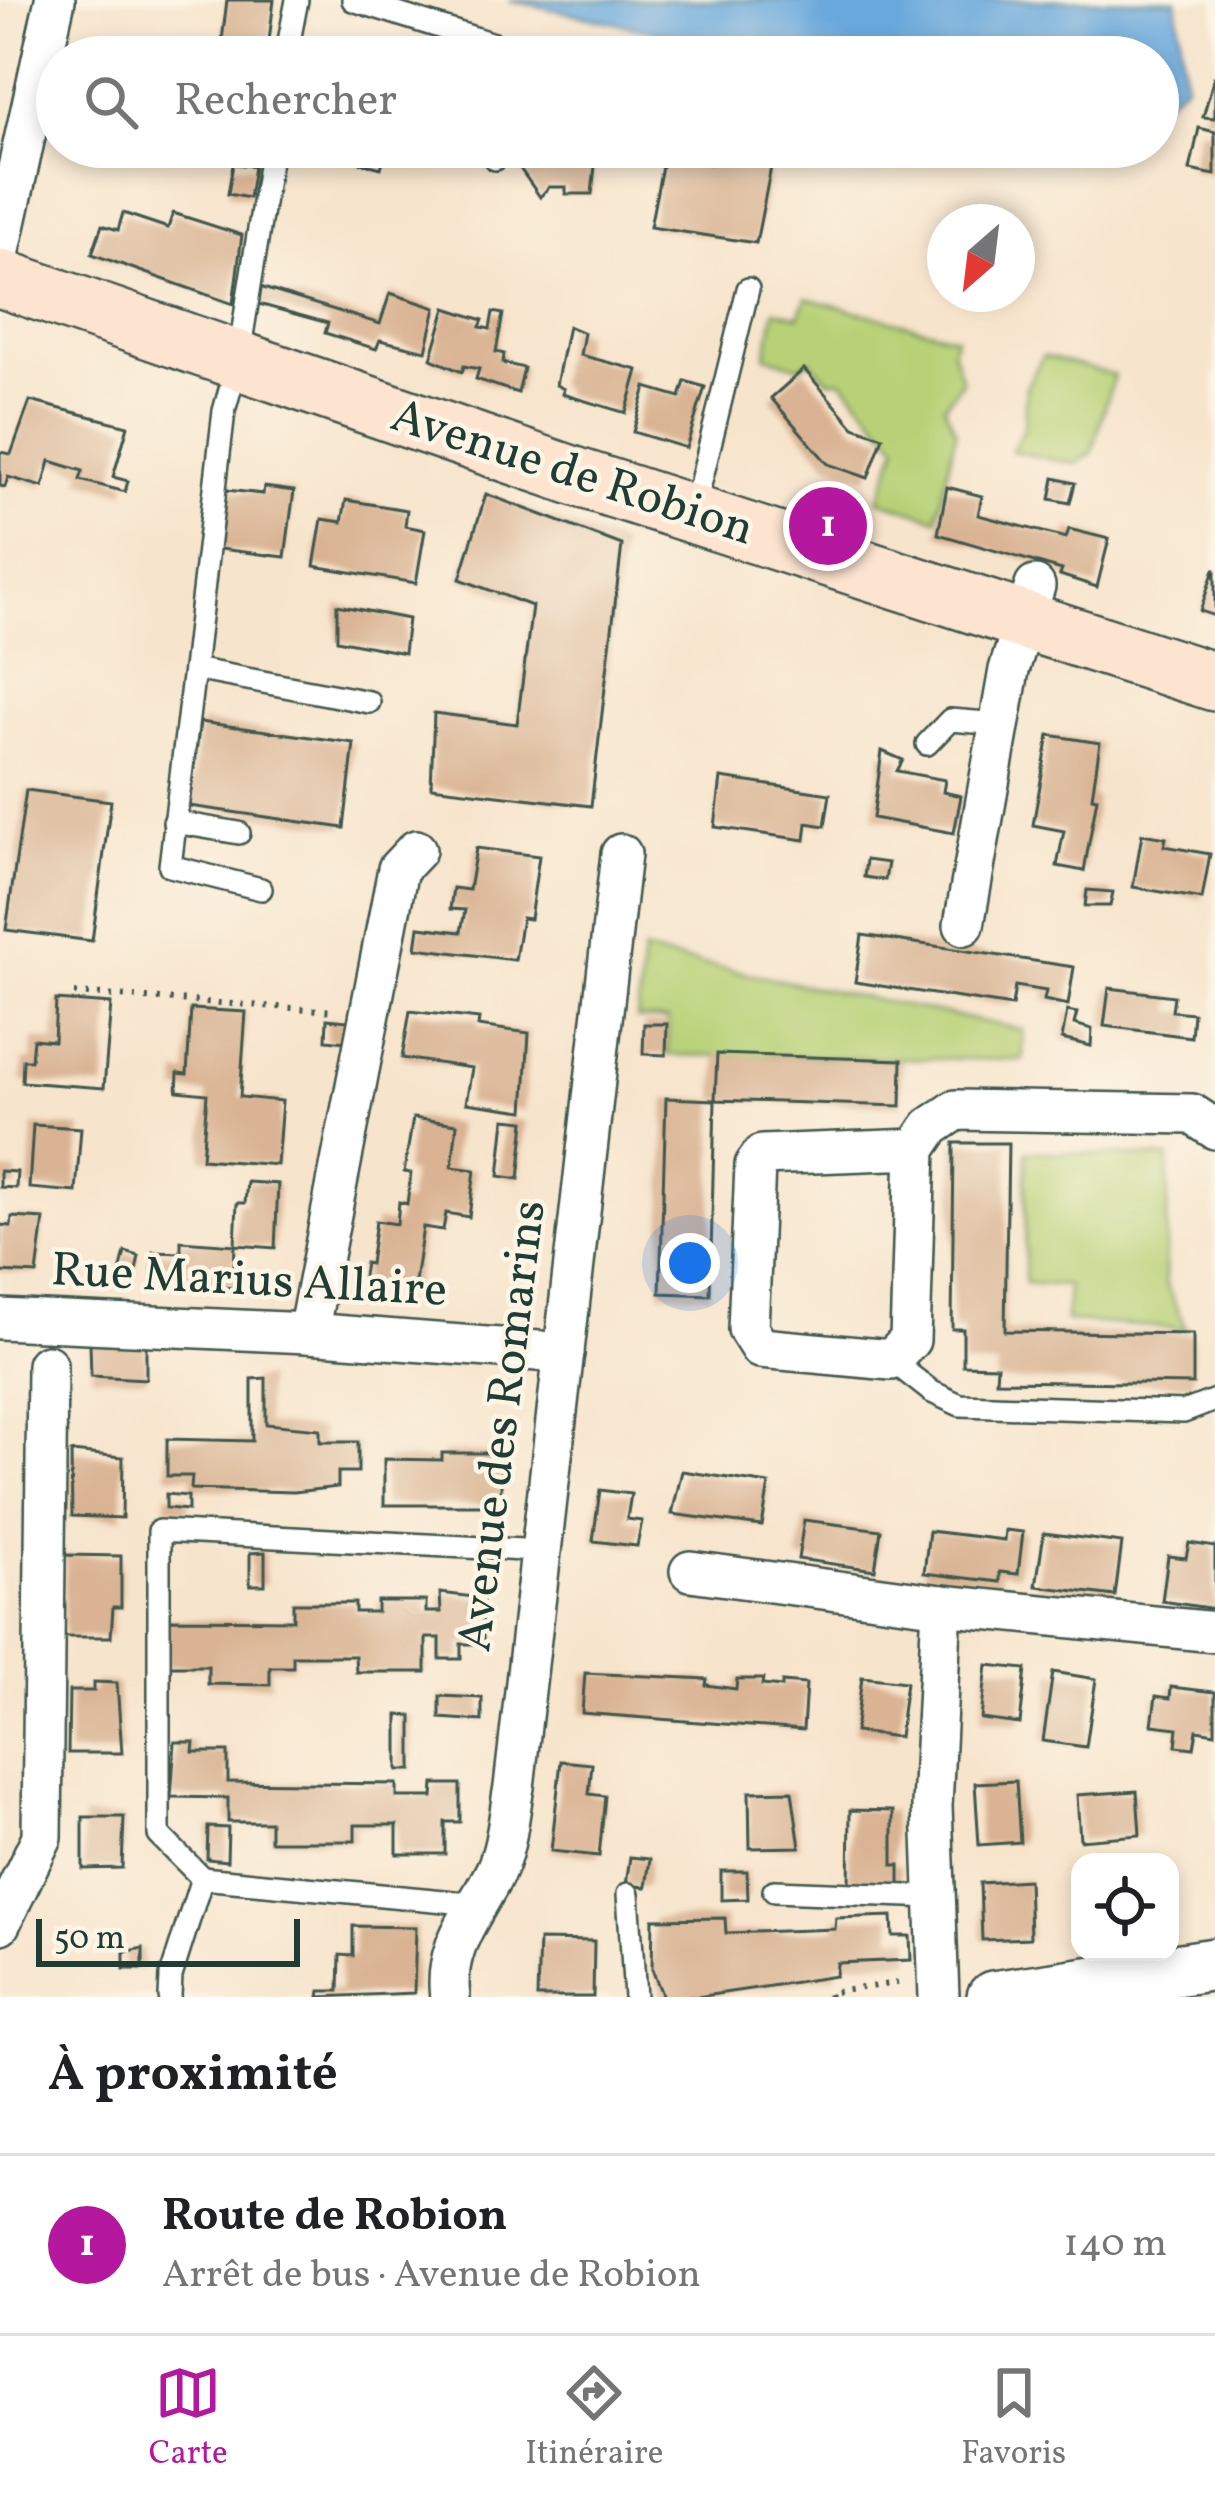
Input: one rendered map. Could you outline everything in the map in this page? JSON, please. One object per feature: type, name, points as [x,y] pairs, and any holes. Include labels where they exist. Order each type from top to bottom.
[{"type":"main road","name":"Avenue de Robion","points":[[0,253],[239,347]]},
{"type":"main road","name":"Avenue de Robion","points":[[0,278],[239,347],[1029,603],[1215,644]]},
{"type":"main road","name":"Avenue de Robion","points":[[1029,603],[1215,682]]},
{"type":"street","points":[[47,36],[55,0]]},
{"type":"street","points":[[0,253],[36,87]]},
{"type":"street","points":[[964,926],[1000,724],[1029,603]]},
{"type":"street","points":[[308,1333],[398,869],[416,850]]},
{"type":"street","name":"Avenue des Romarins","points":[[450,1997],[447,1974],[453,1953],[497,1868],[514,1786],[621,854]]},
{"type":"street","points":[[916,1149],[773,1151],[755,1165],[748,1329],[760,1348],[891,1360],[910,1340],[916,1149],[931,1127],[956,1110],[1192,1114],[1215,1130]]},
{"type":"street","name":"Rue Marius Allaire","points":[[0,1319],[308,1333],[564,1353]]},
{"type":"street","points":[[0,1924],[42,1837],[47,1365]]},
{"type":"street","points":[[690,1571],[942,1605],[1215,1632]]},
{"type":"street","points":[[938,1997],[932,1806],[942,1605]]},
{"type":"street","points":[[994,1997],[1215,1964]]},
{"type":"lane","points":[[290,36],[297,0]]},
{"type":"lane","points":[[353,0],[468,36]]},
{"type":"lane","points":[[261,889],[170,866],[224,411],[269,168]]},
{"type":"lane","points":[[698,499],[748,289]]},
{"type":"lane","points":[[194,669],[369,702]]},
{"type":"lane","points":[[927,744],[950,720],[1000,724]]},
{"type":"lane","points":[[174,822],[239,833]]},
{"type":"lane","points":[[891,1360],[932,1392],[960,1405],[1184,1412],[1215,1400]]},
{"type":"lane","points":[[476,1904],[202,1878],[159,1835],[159,1531],[541,1551]]},
{"type":"lane","points":[[170,1997],[171,1976],[202,1878]]},
{"type":"lane","points":[[774,1891],[935,1897]]},
{"type":"lane","points":[[628,1894],[635,1997]]},
{"type":"path","points":[[74,993],[369,1016]]},
{"type":"green space","points":[[806,298],[956,337],[952,350],[962,381],[944,406],[956,431],[937,519],[879,500],[898,445],[842,380],[828,380],[810,360],[800,367],[766,356],[775,310],[799,316]]},
{"type":"green space","points":[[1043,356],[1114,375],[1092,453],[1076,464],[1012,451],[1024,427],[1026,387]]},
{"type":"green space","points":[[643,952],[1023,1030],[1023,1060],[668,1055],[668,1020],[637,1019]]},
{"type":"green space","points":[[1026,1151],[1169,1158],[1165,1282],[1186,1329],[1066,1321],[1068,1286],[1025,1283]]},
{"type":"water","points":[[509,0],[1177,0],[1185,84],[1179,89],[1179,36],[675,36]]},
{"type":"building","points":[[227,0],[274,0],[270,36],[223,36]]},
{"type":"building","points":[[1214,77],[1215,118],[1203,117]]},
{"type":"building","points":[[1199,128],[1215,132],[1215,175],[1190,170]]},
{"type":"building","points":[[232,168],[254,168],[249,198],[228,194]]},
{"type":"building","points":[[520,168],[595,168],[592,194],[566,194],[566,187],[549,187],[540,197]]},
{"type":"building","points":[[662,168],[771,168],[756,243],[650,227]]},
{"type":"building","points":[[123,213],[168,228],[173,213],[242,235],[233,304],[92,254],[102,225],[118,230]]},
{"type":"building","points":[[260,287],[380,324],[390,293],[436,308],[426,351],[380,340],[376,349],[325,333],[328,323],[255,303]]},
{"type":"building","points":[[446,308],[483,320],[480,327],[490,329],[493,312],[503,314],[496,352],[504,354],[503,363],[524,368],[518,393],[476,379],[479,369],[464,366],[462,372],[431,359]]},
{"type":"building","points":[[568,326],[584,333],[580,355],[638,370],[626,413],[562,394],[564,389],[556,385]]},
{"type":"building","points":[[804,369],[854,427],[883,437],[868,478],[828,464],[771,398]]},
{"type":"building","points":[[685,381],[705,387],[686,448],[633,432],[646,387],[680,397]]},
{"type":"building","points":[[30,401],[128,426],[113,477],[128,481],[125,492],[80,480],[83,471],[50,461],[43,487],[8,477],[5,487],[0,486],[0,452],[11,454]]},
{"type":"building","points":[[1054,478],[1075,483],[1070,503],[1050,499]]},
{"type":"building","points":[[264,487],[294,491],[285,557],[219,549],[226,490],[263,494]]},
{"type":"building","points":[[947,487],[982,496],[978,515],[1066,538],[1069,529],[1109,539],[1097,587],[1060,575],[1062,570],[938,534]]},
{"type":"building","points":[[486,494],[622,545],[591,806],[431,787],[434,713],[517,724],[532,606],[460,579]]},
{"type":"building","points":[[346,500],[407,510],[405,526],[425,530],[416,583],[314,566],[322,519],[342,522]]},
{"type":"building","points":[[1215,570],[1215,616],[1200,611]]},
{"type":"building","points":[[337,605],[408,619],[404,653],[337,640]]},
{"type":"building","points":[[200,722],[354,743],[344,828],[189,806]]},
{"type":"building","points":[[1049,735],[1100,743],[1092,797],[1097,798],[1084,871],[1057,866],[1064,831],[1033,825]]},
{"type":"building","points":[[882,751],[903,760],[897,771],[945,780],[943,792],[961,796],[954,833],[873,818]]},
{"type":"building","points":[[721,778],[830,794],[825,826],[807,823],[805,840],[715,827]]},
{"type":"building","points":[[26,790],[111,801],[92,941],[6,930]]},
{"type":"building","points":[[1142,834],[1166,838],[1164,846],[1210,854],[1202,899],[1133,887]]},
{"type":"building","points":[[476,848],[539,856],[530,919],[522,918],[515,960],[416,948],[419,927],[461,932],[465,910],[450,909],[453,888],[469,890]]},
{"type":"building","points":[[866,860],[888,863],[885,880],[864,877]]},
{"type":"building","points":[[1087,890],[1113,892],[1110,906],[1085,906]]},
{"type":"building","points":[[862,935],[1074,967],[1068,1005],[1044,1000],[1046,991],[1015,986],[1012,1006],[855,982]]},
{"type":"building","points":[[1109,988],[1174,996],[1172,1011],[1193,1013],[1191,1037],[1104,1026]]},
{"type":"building","points":[[56,1000],[111,1004],[104,1088],[22,1082],[23,1060],[31,1060],[33,1039],[54,1041]]},
{"type":"building","points":[[191,1009],[246,1012],[240,1097],[282,1101],[277,1165],[202,1159],[207,1094],[177,1091],[178,1073],[187,1074]]},
{"type":"building","points":[[410,1011],[479,1019],[478,1026],[529,1033],[524,1111],[466,1103],[472,1068],[402,1058]]},
{"type":"building","points":[[1067,1011],[1077,1013],[1074,1024],[1092,1029],[1091,1046],[1062,1039]]},
{"type":"building","points":[[327,1019],[348,1021],[347,1042],[326,1040]]},
{"type":"building","points":[[644,1024],[667,1024],[666,1055],[643,1054]]},
{"type":"building","points":[[717,1054],[902,1060],[901,1106],[715,1100]]},
{"type":"building","points":[[666,1098],[715,1100],[710,1295],[660,1293]]},
{"type":"building","points":[[413,1118],[457,1124],[452,1167],[475,1170],[469,1217],[446,1213],[443,1230],[423,1227],[414,1289],[362,1282],[365,1263],[370,1264],[376,1221],[397,1224],[399,1202],[407,1204],[411,1173],[404,1172]]},
{"type":"building","points":[[505,1119],[525,1121],[519,1179],[499,1176]]},
{"type":"building","points":[[33,1125],[81,1128],[76,1192],[29,1188]]},
{"type":"building","points":[[954,1143],[1008,1143],[1005,1331],[1193,1334],[1193,1384],[996,1381],[997,1366],[963,1365],[963,1329],[952,1329]]},
{"type":"building","points":[[0,1171],[17,1172],[16,1188],[0,1187]]},
{"type":"building","points":[[247,1182],[278,1184],[275,1248],[235,1245],[237,1203],[245,1203]]},
{"type":"building","points":[[12,1217],[44,1219],[37,1274],[0,1272],[0,1225],[11,1226]]},
{"type":"building","points":[[181,1241],[235,1245],[233,1288],[151,1282],[153,1252],[181,1253]]},
{"type":"building","points":[[125,1252],[139,1256],[134,1281],[118,1280]]},
{"type":"building","points":[[90,1343],[146,1345],[146,1379],[91,1376]]},
{"type":"building","points":[[266,1378],[266,1424],[320,1429],[320,1442],[358,1442],[358,1472],[338,1472],[338,1487],[294,1492],[191,1489],[192,1476],[167,1476],[167,1439],[252,1441],[252,1379]]},
{"type":"building","points":[[71,1452],[123,1457],[122,1518],[72,1516]]},
{"type":"building","points":[[442,1453],[501,1453],[501,1505],[384,1505],[384,1459],[442,1460]]},
{"type":"building","points":[[682,1471],[769,1484],[762,1526],[672,1514]]},
{"type":"building","points":[[600,1490],[631,1494],[627,1519],[642,1521],[637,1546],[593,1541]]},
{"type":"building","points":[[166,1494],[188,1496],[188,1510],[166,1508]]},
{"type":"building","points":[[804,1520],[881,1530],[875,1570],[798,1559]]},
{"type":"building","points":[[1005,1530],[1023,1532],[1018,1574],[1000,1572],[1000,1582],[924,1573],[929,1531],[1004,1540]]},
{"type":"building","points":[[1044,1533],[1122,1543],[1115,1596],[1036,1586]]},
{"type":"building","points":[[1189,1543],[1215,1547],[1215,1609],[1162,1601],[1168,1556],[1186,1558]]},
{"type":"building","points":[[265,1552],[265,1585],[250,1585],[250,1553]]},
{"type":"building","points":[[65,1555],[121,1556],[121,1607],[113,1607],[111,1637],[64,1637]]},
{"type":"building","points":[[440,1593],[483,1598],[483,1644],[461,1644],[461,1659],[440,1659],[440,1638],[426,1638],[426,1672],[356,1672],[355,1656],[293,1656],[293,1667],[270,1667],[270,1685],[208,1684],[208,1666],[165,1666],[166,1619],[293,1620],[293,1603],[355,1603],[355,1612],[377,1612],[377,1601],[426,1601],[426,1612],[441,1612]]},
{"type":"building","points":[[987,1665],[1026,1669],[1020,1724],[981,1719]]},
{"type":"building","points":[[1053,1672],[1096,1679],[1086,1747],[1043,1741]]},
{"type":"building","points":[[585,1673],[707,1679],[706,1685],[736,1689],[737,1679],[763,1679],[762,1685],[782,1687],[782,1682],[806,1684],[803,1730],[582,1713]]},
{"type":"building","points":[[862,1677],[906,1682],[899,1737],[855,1732]]},
{"type":"building","points":[[94,1682],[117,1683],[122,1753],[68,1753],[69,1691],[94,1691]]},
{"type":"building","points":[[1171,1687],[1215,1692],[1215,1733],[1197,1730],[1194,1748],[1176,1746],[1178,1728],[1152,1725],[1156,1696],[1170,1698]]},
{"type":"building","points":[[440,1696],[482,1698],[482,1721],[440,1718]]},
{"type":"building","points":[[398,1715],[412,1716],[412,1770],[398,1770]]},
{"type":"building","points":[[175,1742],[194,1742],[193,1752],[228,1752],[228,1782],[397,1784],[397,1797],[433,1797],[434,1784],[460,1784],[460,1822],[445,1822],[445,1854],[397,1854],[397,1825],[355,1825],[355,1841],[270,1841],[270,1822],[228,1822],[228,1798],[171,1797]]},
{"type":"building","points":[[561,1761],[592,1764],[589,1794],[605,1796],[599,1856],[551,1851]]},
{"type":"building","points":[[1016,1781],[1020,1842],[979,1845],[975,1783]]},
{"type":"building","points":[[792,1791],[800,1847],[750,1848],[749,1792]]},
{"type":"building","points":[[1137,1791],[1140,1835],[1080,1840],[1077,1795]]},
{"type":"building","points":[[850,1810],[893,1811],[893,1865],[900,1865],[900,1889],[849,1890]]},
{"type":"building","points":[[83,1817],[124,1817],[122,1868],[83,1869]]},
{"type":"building","points":[[208,1827],[228,1828],[227,1861],[207,1859]]},
{"type":"building","points":[[630,1857],[650,1859],[646,1887],[626,1885]]},
{"type":"building","points":[[721,1871],[747,1871],[748,1899],[721,1900]]},
{"type":"building","points":[[1028,1880],[1030,1938],[982,1940],[980,1883]]},
{"type":"building","points":[[892,1916],[893,1936],[910,1936],[911,1960],[837,1963],[836,1976],[697,1997],[663,1997],[652,1969],[653,1919],[725,1918],[726,1933],[835,1929],[836,1918]]},
{"type":"building","points":[[353,1926],[416,1927],[414,1993],[319,1997],[320,1991],[339,1991],[340,1955],[353,1956]]},
{"type":"building","points":[[539,1940],[594,1941],[593,1997],[537,1997]]},
{"type":"building","points":[[143,1948],[143,1969],[124,1969],[124,1952]]},
{"type":"place","name":"Route de Robion","points":[[828,526]]}]
